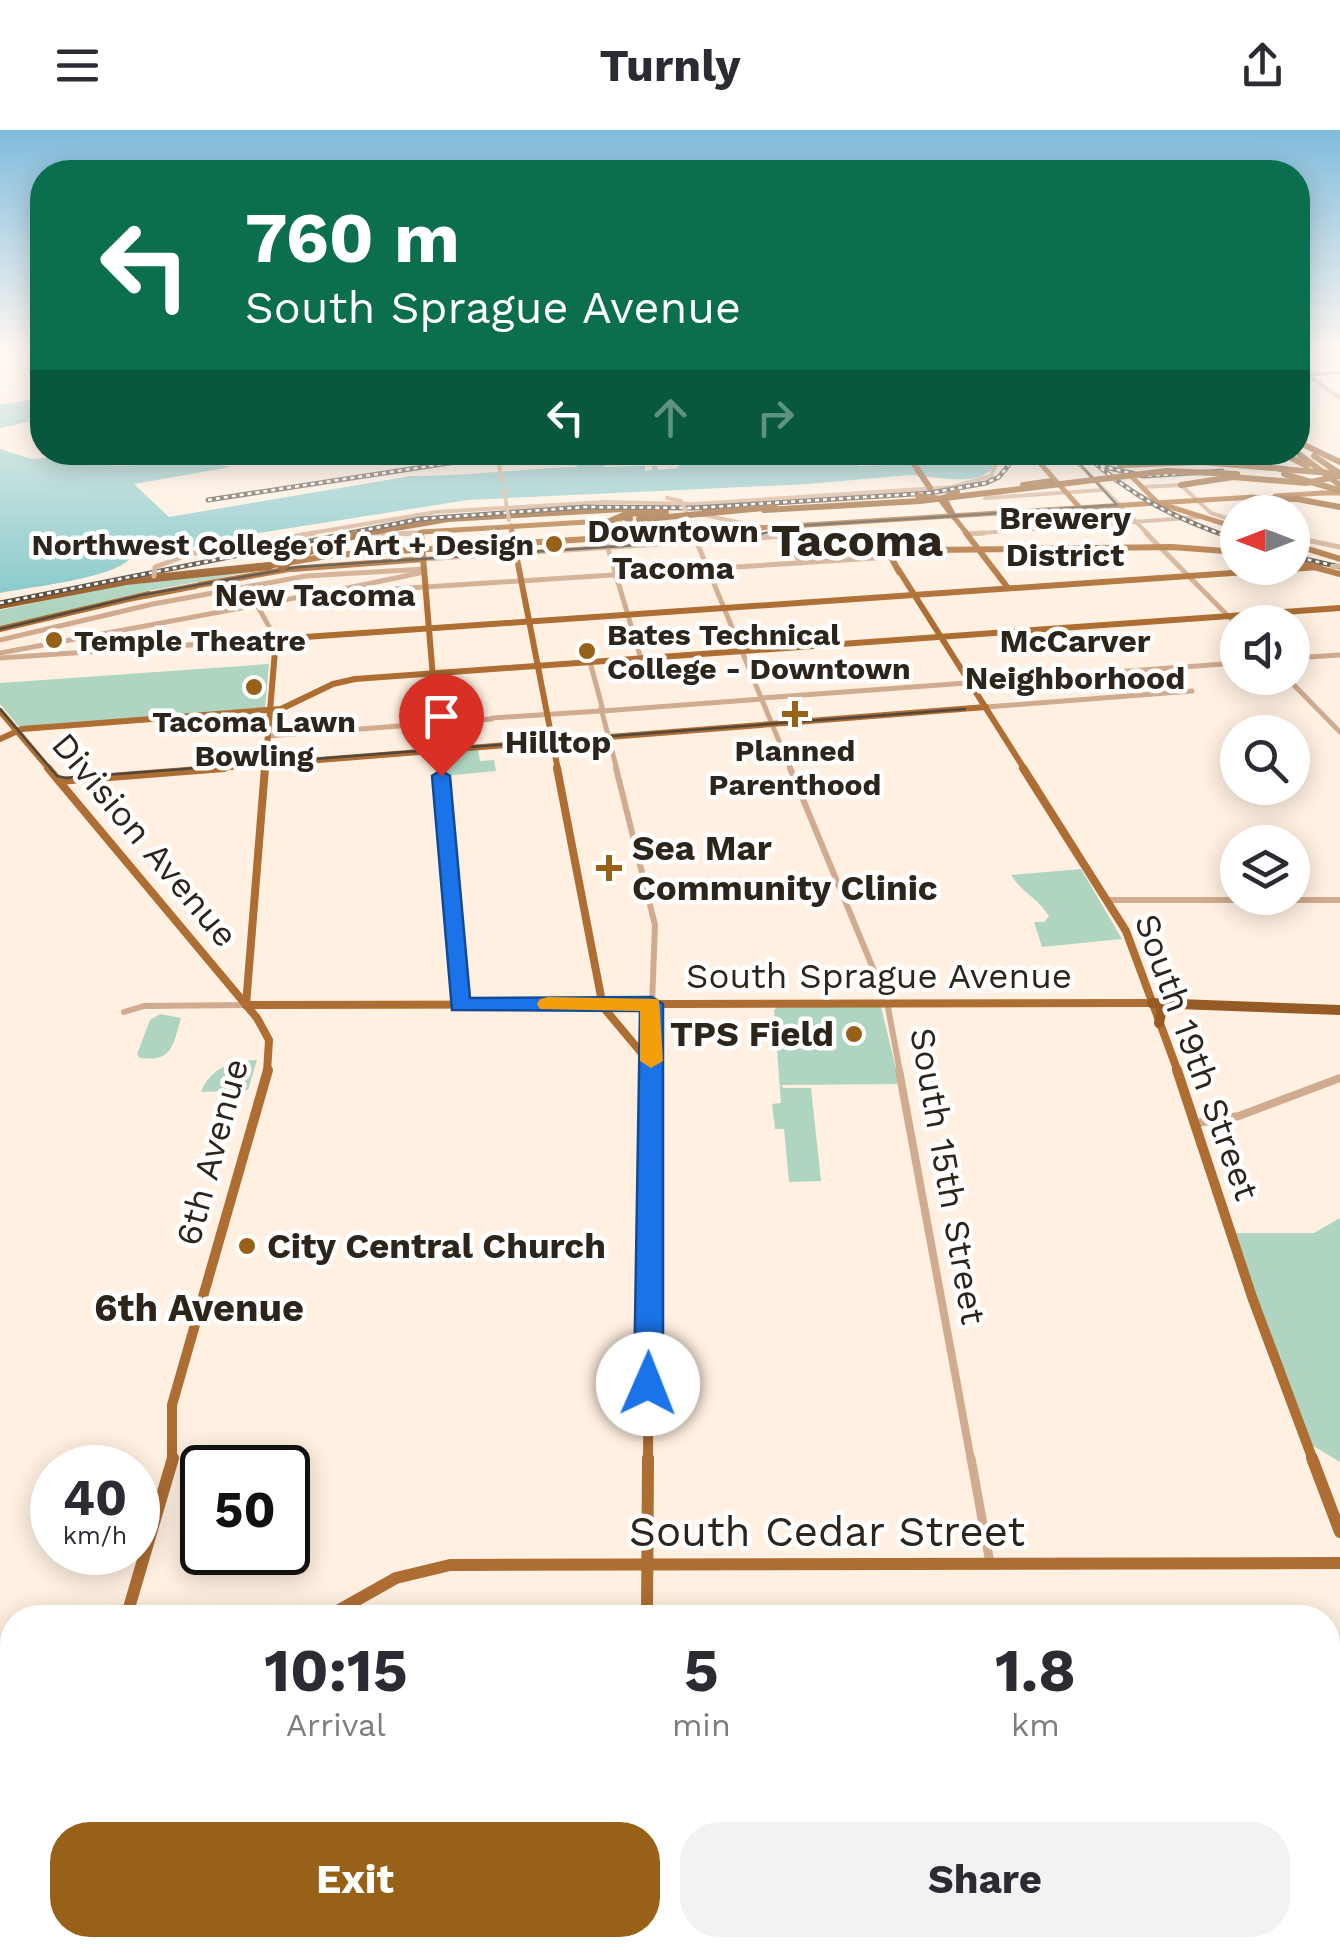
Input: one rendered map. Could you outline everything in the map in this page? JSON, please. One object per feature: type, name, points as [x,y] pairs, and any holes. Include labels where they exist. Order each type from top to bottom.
[{"type":"highway","points":[[1310,459],[1338,474]]},
{"type":"highway","points":[[1310,459],[1338,474]]},
{"type":"highway","points":[[1310,459],[1338,474]]},
{"type":"highway","points":[[1310,464],[1338,474]]},
{"type":"highway","points":[[918,465],[945,501]]},
{"type":"highway","points":[[1120,466],[1139,465]]},
{"type":"highway","points":[[802,503],[945,501],[1184,465],[1285,469],[1289,465]]},
{"type":"highway","points":[[1100,475],[1208,465]]},
{"type":"highway","points":[[1238,465],[1285,469]]},
{"type":"highway","points":[[612,520],[705,510],[945,501],[1167,470],[1271,472],[1312,480],[1338,474]]},
{"type":"highway","points":[[1167,470],[1317,482]]},
{"type":"highway","points":[[1181,485],[1230,478],[1317,482],[1338,474]]},
{"type":"highway","points":[[1338,474],[1334,491],[1340,504]]},
{"type":"highway","points":[[422,528],[498,518],[945,501],[1052,482]]},
{"type":"highway","points":[[792,508],[996,493]]},
{"type":"highway","points":[[218,573],[268,566],[342,541],[461,518],[642,515],[918,496],[945,501]]},
{"type":"highway","points":[[1310,501],[1340,504]]},
{"type":"highway","points":[[692,531],[691,523],[703,517],[775,507]]},
{"type":"highway","points":[[0,606],[154,577],[257,569],[363,536]]},
{"type":"highway","points":[[289,567],[292,558],[363,536]]},
{"type":"highway","points":[[289,567],[296,560],[342,541]]},
{"type":"highway","points":[[1152,1003],[1340,1008]]},
{"type":"highway","points":[[1159,1023],[1162,1010],[1179,1004]]},
{"type":"main road","points":[[1042,465],[1080,508]]},
{"type":"main road","points":[[1120,466],[1158,503],[1220,521]]},
{"type":"main road","points":[[1304,495],[1322,494],[1338,474]]},
{"type":"main road","points":[[0,629],[339,555],[782,527],[945,501],[1080,508],[1220,500]]},
{"type":"main road","points":[[945,501],[1008,588]]},
{"type":"main road","points":[[1174,502],[1174,508],[1201,517]]},
{"type":"main road","points":[[439,750],[422,528],[612,520]]},
{"type":"main road","points":[[602,529],[612,520]]},
{"type":"main road","points":[[598,521],[605,538]]},
{"type":"main road","points":[[510,523],[602,1004],[609,1018],[630,1036],[651,1066]]},
{"type":"main road","points":[[891,556],[1162,547],[1220,551]]},
{"type":"main road","points":[[930,550],[968,552]]},
{"type":"main road","points":[[1310,552],[1336,567]]},
{"type":"main road","points":[[339,555],[339,565]]},
{"type":"main road","name":"South 19th Street","points":[[891,556],[1126,931],[1197,1123],[1240,1264],[1340,1532]]},
{"type":"main road","points":[[268,566],[424,559]]},
{"type":"main road","points":[[1310,565],[1319,567]]},
{"type":"main road","points":[[257,569],[322,566]]},
{"type":"main road","points":[[246,1005],[276,639],[1336,567]]},
{"type":"main road","points":[[1310,610],[1340,608]]},
{"type":"main road","points":[[0,740],[16,731],[270,710],[296,705],[330,686],[356,679],[1220,617]]},
{"type":"main road","points":[[59,781],[986,708]]},
{"type":"main road","name":"Division Avenue","points":[[0,712],[246,1005]]},
{"type":"main road","name":"South Sprague Avenue","points":[[246,1005],[1152,1003]]},
{"type":"main road","points":[[648,1605],[652,1004]]},
{"type":"main road","name":"6th Avenue","points":[[130,1605],[172,1458],[172,1404],[269,1067],[269,1040],[246,1005]]},
{"type":"main road","points":[[257,1018],[268,1005]]},
{"type":"main road","name":"South Cedar Street","points":[[347,1605],[385,1583],[432,1568],[484,1564],[1340,1563]]},
{"type":"street","points":[[499,465],[510,523]]},
{"type":"street","points":[[154,577],[154,569],[162,562],[190,554],[436,512],[596,502],[642,515],[705,504],[943,489],[982,480],[994,474],[996,465]]},
{"type":"street","points":[[1080,465],[1220,608]]},
{"type":"street","points":[[1143,488],[1181,485],[1220,517]]},
{"type":"street","points":[[983,494],[1103,490]]},
{"type":"street","points":[[642,515],[666,498],[681,501],[687,512],[764,528]]},
{"type":"street","points":[[1080,508],[1096,525]]},
{"type":"street","points":[[966,534],[1201,517]]},
{"type":"street","points":[[555,524],[560,541]]},
{"type":"street","points":[[782,527],[800,562]]},
{"type":"street","points":[[363,536],[422,528]]},
{"type":"street","points":[[466,529],[469,547]]},
{"type":"street","name":"South 15th Street","points":[[692,531],[888,1002],[990,1564]]},
{"type":"street","points":[[363,536],[376,543],[376,552]]},
{"type":"street","points":[[424,559],[786,536]]},
{"type":"street","points":[[605,538],[641,659]]},
{"type":"street","points":[[830,543],[939,553]]},
{"type":"street","points":[[1310,543],[1340,547]]},
{"type":"street","name":"South 19th Street","points":[[885,548],[891,556]]},
{"type":"street","points":[[0,656],[316,594],[891,556]]},
{"type":"street","points":[[0,640],[148,605],[314,575],[425,570]]},
{"type":"street","points":[[339,593],[425,570]]},
{"type":"street","points":[[0,656],[276,639],[247,587]]},
{"type":"street","points":[[1310,657],[1340,655]]},
{"type":"street","points":[[590,662],[655,925],[652,1004]]},
{"type":"street","points":[[268,736],[1220,664]]},
{"type":"street","points":[[986,708],[1192,691]]},
{"type":"street","points":[[1304,695],[1340,732]]},
{"type":"street","points":[[439,750],[460,1005]]},
{"type":"street","points":[[1108,900],[1340,900]]},
{"type":"street","points":[[124,1012],[145,1006],[246,1005]]},
{"type":"street","points":[[1197,1123],[1239,1116],[1340,1078]]},
{"type":"green space","points":[[278,567],[148,591],[0,627],[0,610],[126,584]]},
{"type":"green space","points":[[269,664],[265,709],[20,728],[0,704],[0,683]]},
{"type":"green space","points":[[478,749],[480,761],[494,760],[496,771],[444,776],[443,753]]},
{"type":"green space","points":[[1081,869],[1122,939],[1042,947],[1034,922],[1044,922],[1049,916],[1011,875]]},
{"type":"green space","points":[[881,1007],[899,1081],[896,1084],[782,1085],[811,1088],[821,1181],[789,1182],[784,1129],[775,1129],[772,1104],[781,1103],[774,1010]]},
{"type":"green space","points":[[160,1014],[181,1018],[173,1044],[159,1057],[140,1058],[137,1054],[150,1020]]},
{"type":"green space","points":[[257,1060],[248,1090],[201,1092],[210,1077],[223,1067]]},
{"type":"green space","points":[[1340,1218],[1340,1462],[1310,1444],[1231,1233],[1314,1233]]},
{"type":"water","points":[[0,449],[30,458],[30,465],[231,467],[134,484],[169,517],[411,476],[578,465],[645,466],[645,471],[652,470],[652,466],[658,470],[680,465],[993,467],[977,478],[966,479],[909,475],[808,484],[468,500],[201,542],[131,557],[109,571],[91,576],[0,593]]},
{"type":"tram line","points":[[925,518],[1117,505],[1081,465]]},
{"type":"tram line","points":[[0,629],[142,595],[298,567],[745,538],[794,526],[939,517]]},
{"type":"tram line","points":[[0,709],[57,776],[66,778],[965,709]]},
{"type":"railway","points":[[208,500],[436,465]]},
{"type":"railway","points":[[0,603],[420,519],[585,507],[694,508],[930,493],[986,483],[999,477],[1008,465]]},
{"type":"railway","points":[[1097,465],[1155,505],[1220,533]]},
{"type":"railway","points":[[1101,466],[1144,476],[1222,471]]},
{"type":"railway","points":[[1310,560],[1340,567]]},
{"type":"slow traffic","points":[[548,1004],[652,1004],[651,1061]]},
{"type":"place","name":"Northwest College of Art + Design","points":[[554,544]]},
{"type":"place","name":"Temple Theatre","points":[[54,640]]},
{"type":"place","name":"Bates Technical College - Downtown","points":[[587,651]]},
{"type":"place","name":"Tacoma Lawn Bowling","points":[[254,687]]},
{"type":"place","name":"Planned Parenthood","points":[[795,714]]},
{"type":"place","name":"Sea Mar Community Clinic","points":[[609,868]]},
{"type":"place","name":"TPS Field","points":[[854,1034]]},
{"type":"place","name":"City Central Church","points":[[247,1246]]},
{"type":"district","name":"Brewery District","points":[[1065,536]]},
{"type":"district","name":"Tacoma","points":[[857,540]]},
{"type":"district","name":"Downtown Tacoma","points":[[673,550]]},
{"type":"district","name":"New Tacoma","points":[[315,595]]},
{"type":"district","name":"McCarver Neighborhood","points":[[1075,660]]},
{"type":"district","name":"Hilltop","points":[[558,742]]},
{"type":"district","name":"6th Avenue","points":[[199,1308]]},
{"type":"route","points":[[441,776],[460,1005],[652,1004],[648,1384]]}]
